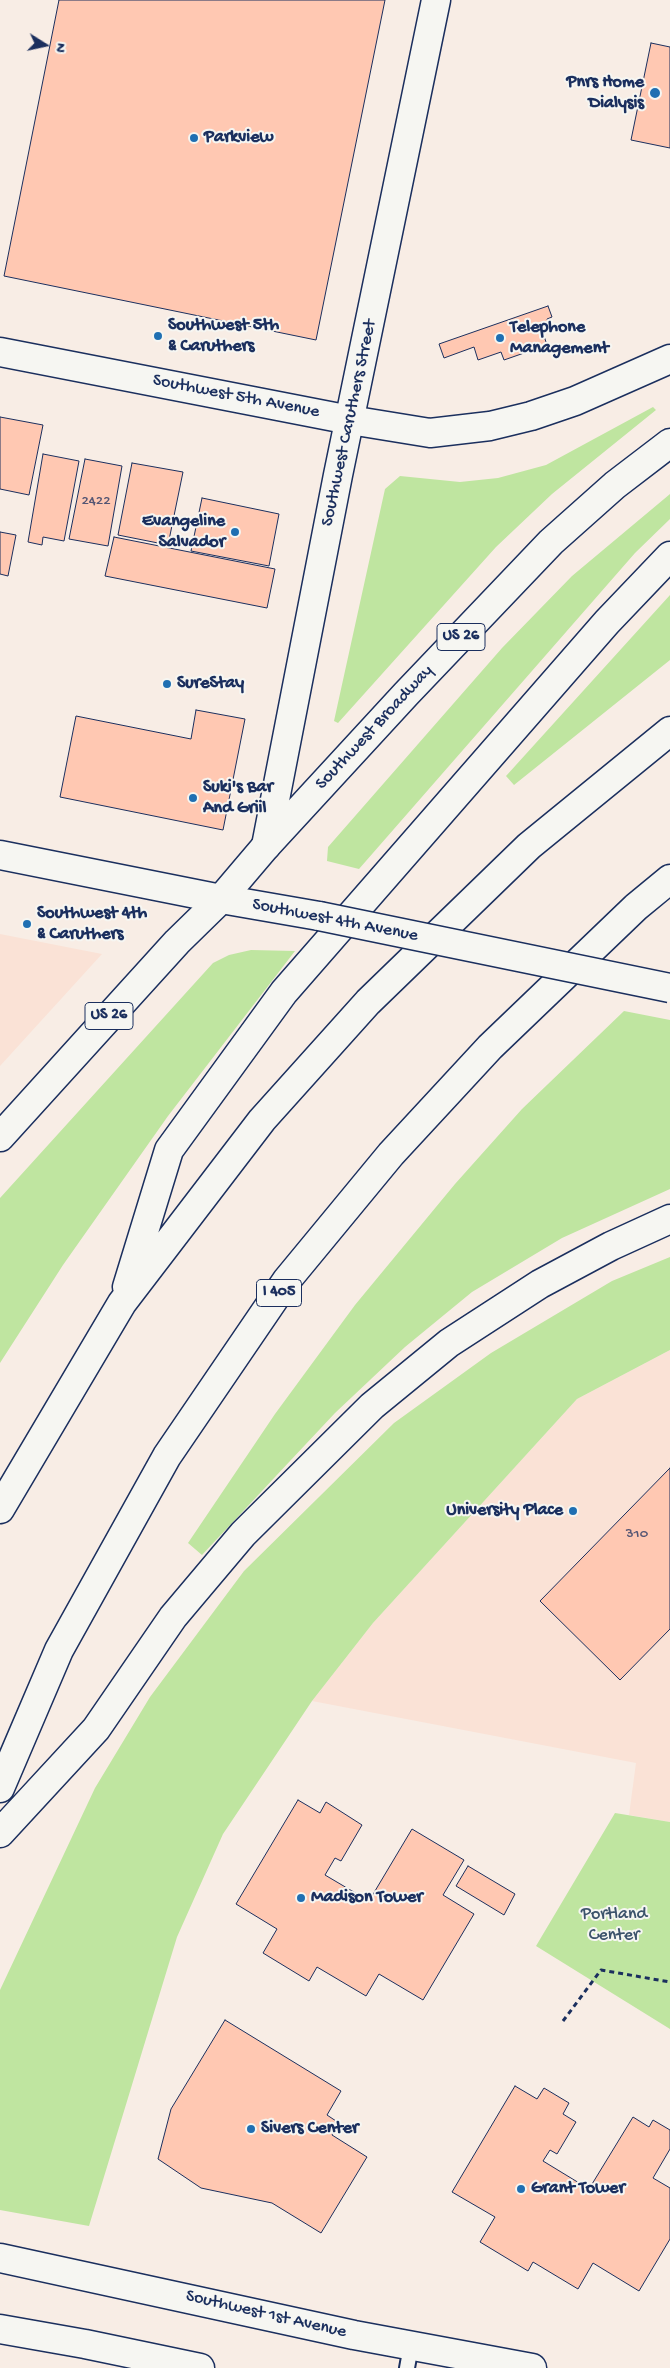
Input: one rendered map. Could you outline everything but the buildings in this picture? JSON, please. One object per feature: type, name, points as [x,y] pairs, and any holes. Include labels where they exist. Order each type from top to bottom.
[{"type":"main road","name":"Southwest Caruthers Street","points":[[266,846],[350,420],[436,0]]},
{"type":"main road","name":"Southwest 5th Avenue","points":[[0,352],[350,420],[430,433],[490,426],[531,416],[575,401],[670,359]]},
{"type":"main road","name":"Southwest Broadway","points":[[221,899],[266,846],[406,694],[551,542],[615,485],[670,443]]},
{"type":"main road","points":[[122,1303],[169,1150],[284,992],[607,622],[670,556]]},
{"type":"main road","points":[[0,1509],[122,1303],[262,1120],[368,1002],[529,846],[670,731]]},
{"type":"main road","name":"Southwest 4th Avenue","points":[[0,855],[221,899],[319,916],[670,988]]},
{"type":"main road","name":"I 405","points":[[0,1788],[58,1650],[167,1456],[287,1280],[391,1154],[490,1047],[636,907],[670,879]]},
{"type":"main road","name":"US 26","points":[[0,1137],[177,942],[221,899]]},
{"type":"main road","points":[[0,1833],[96,1729],[174,1617],[243,1534],[372,1406],[449,1343],[540,1284],[611,1246],[670,1220]]},
{"type":"main road","name":"Southwest 1st Avenue","points":[[7,2259],[409,2357],[532,2368]]},
{"type":"main road","points":[[0,2329],[200,2368]]},
{"type":"path","points":[[563,2021],[601,1970],[670,1982]]},
{"type":"shaded area","points":[[0,934],[102,954],[0,1066]]},
{"type":"shaded area","name":"University Place","points":[[670,1350],[670,1822],[629,1815],[636,1763],[312,1701],[373,1623],[577,1399]]},
{"type":"green space","points":[[653,407],[656,410],[552,494],[496,547],[338,723],[334,721],[385,489],[400,476],[460,482],[498,478],[546,465]]},
{"type":"green space","points":[[670,494],[670,519],[635,553],[359,869],[327,861],[328,847],[502,648],[572,576]]},
{"type":"green space","points":[[670,595],[670,660],[514,785],[506,776]]},
{"type":"green space","points":[[251,950],[295,951],[168,1116],[63,1265],[0,1363],[0,1198],[213,963],[229,955]]},
{"type":"green space","points":[[624,1011],[670,1020],[670,1189],[562,1238],[472,1292],[405,1347],[335,1413],[202,1555],[188,1543],[275,1414],[355,1305],[455,1184],[522,1109]]},
{"type":"green space","points":[[670,1257],[670,1350],[577,1399],[373,1623],[312,1701],[223,1834],[177,1937],[89,2226],[0,2210],[0,1990],[95,1788],[150,1697],[244,1571],[394,1423],[491,1353],[612,1281]]},
{"type":"green space","name":"Portland Center","points":[[615,1813],[670,1822],[670,2029],[536,1946]]},
{"type":"place","name":"Pnrs Home Dialysis","points":[[655,93]]},
{"type":"place","name":"Parkview","points":[[194,138]]},
{"type":"place","name":"Southwest 5th & Caruthers","points":[[158,336]]},
{"type":"place","name":"Telephone Management","points":[[500,338]]},
{"type":"place","name":"Evangeline Salvador","points":[[235,532]]},
{"type":"place","name":"SureStay","points":[[167,684]]},
{"type":"place","name":"Suki's Bar And Griil","points":[[193,798]]},
{"type":"place","name":"Southwest 4th & Caruthers","points":[[27,924]]},
{"type":"place","name":"University Place","points":[[573,1511]]},
{"type":"place","name":"Madison Tower","points":[[301,1898]]},
{"type":"place","name":"Sivers Center","points":[[251,2129]]},
{"type":"place","name":"Grant Tower","points":[[521,2189]]}]
